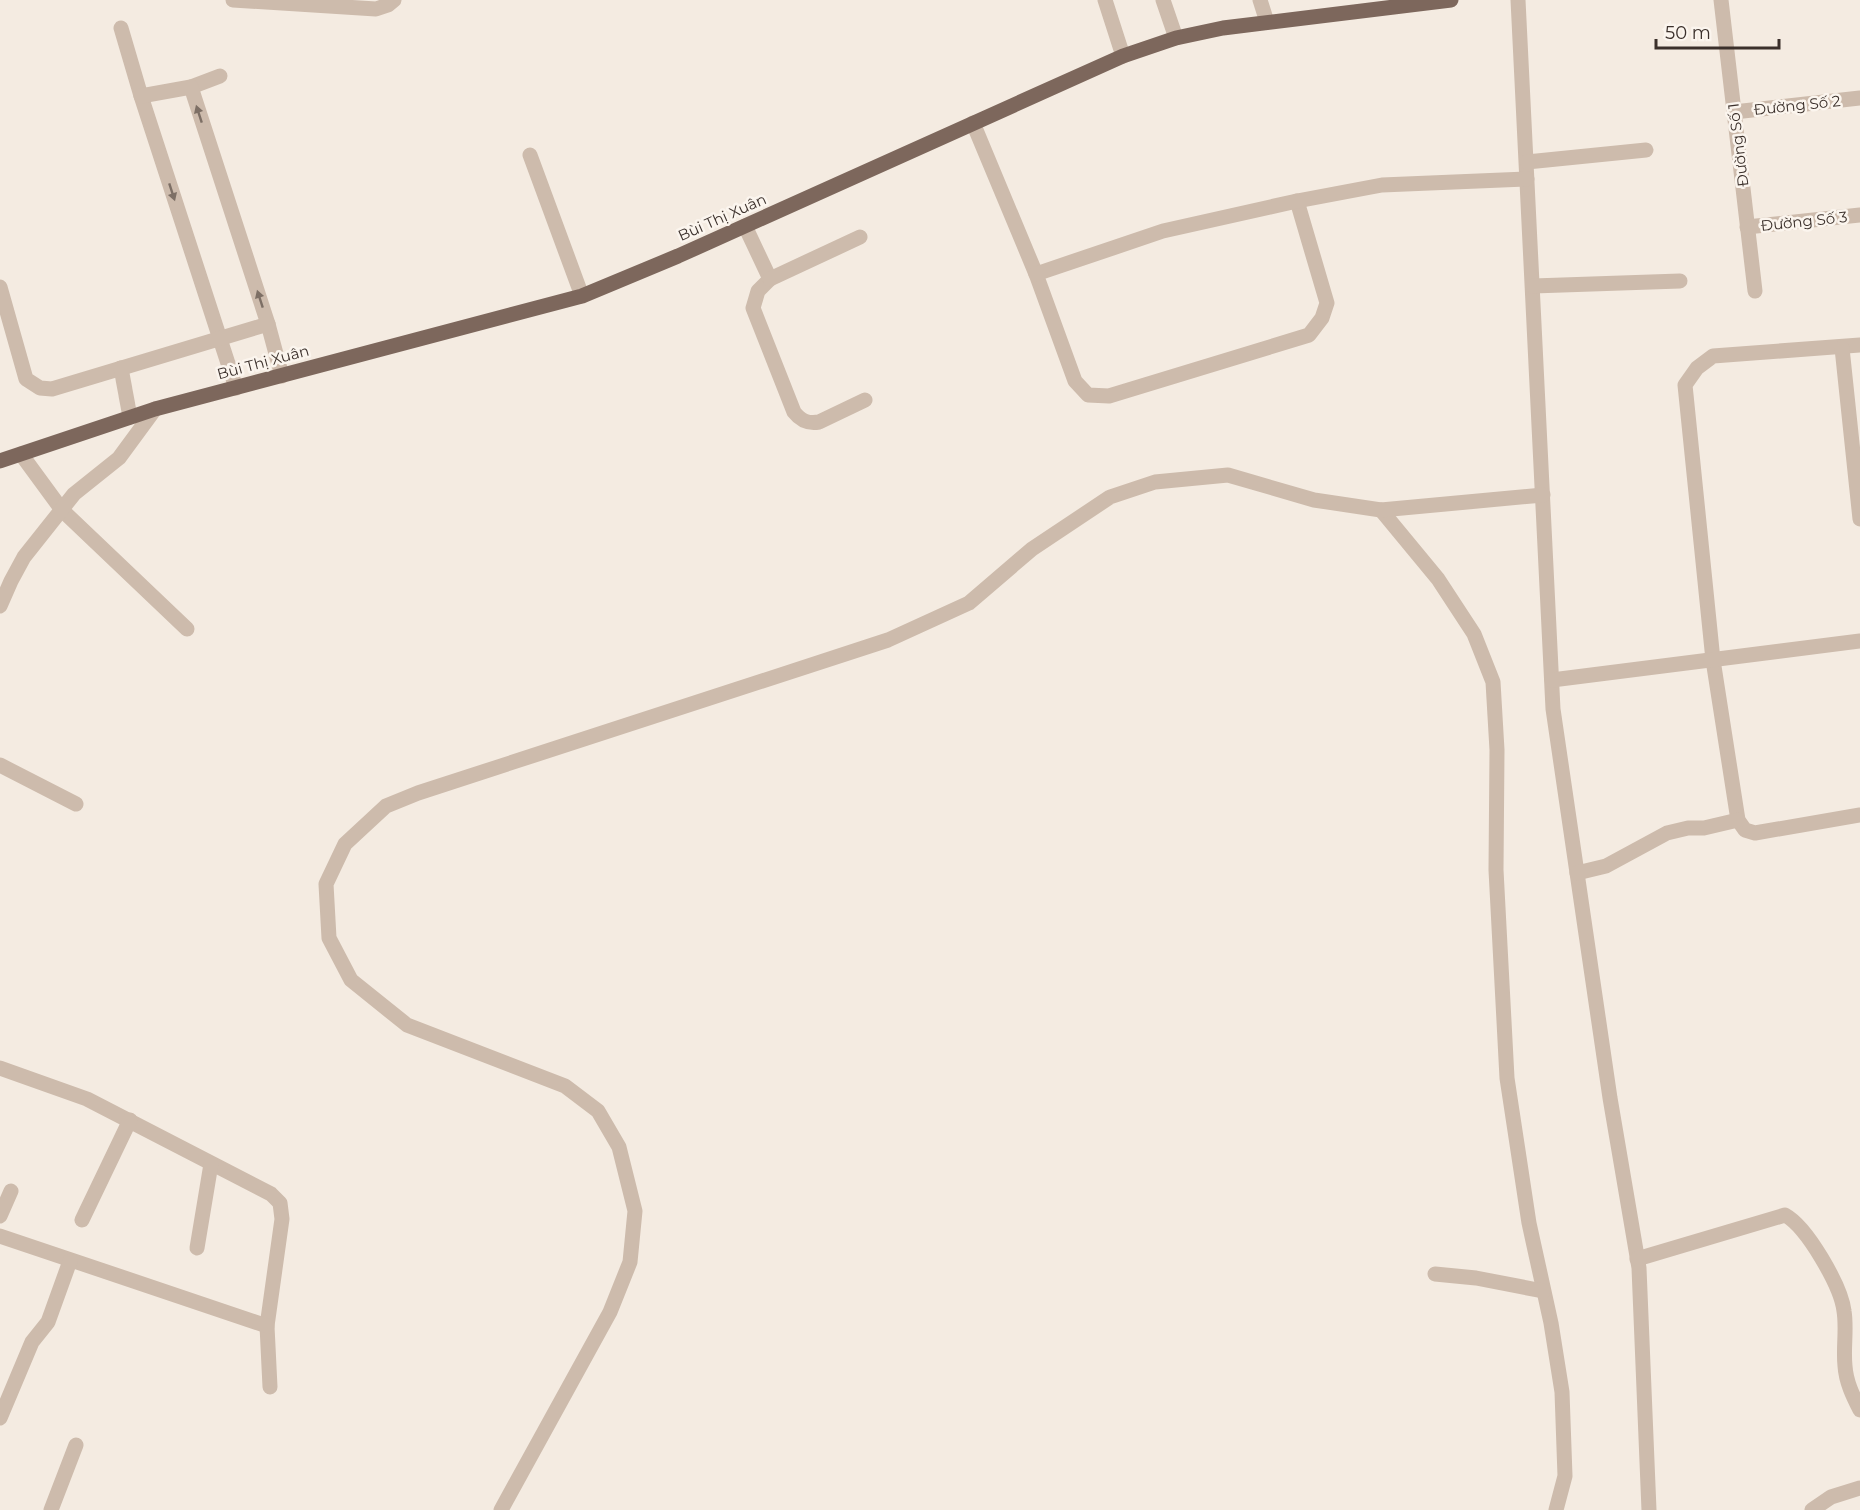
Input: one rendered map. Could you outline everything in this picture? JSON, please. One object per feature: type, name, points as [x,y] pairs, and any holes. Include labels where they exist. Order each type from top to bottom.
[{"type":"main road","name":"Bùi Thị Xuân","points":[[0,461],[130,417],[582,296],[1123,56],[1176,39],[1223,28],[1451,0]]},
{"type":"street","points":[[233,0],[376,9],[394,0]]},
{"type":"street","points":[[1105,0],[1123,56]]},
{"type":"street","points":[[1163,0],[1176,39]]},
{"type":"street","points":[[1260,0],[1267,22]]},
{"type":"street","points":[[1518,0],[1553,709],[1610,1098],[1637,1259],[1649,1510]]},
{"type":"street","name":"Đường Số 1","points":[[1721,0],[1755,291]]},
{"type":"street","points":[[121,28],[236,388]]},
{"type":"street","points":[[141,96],[190,87],[220,76]]},
{"type":"street","points":[[190,87],[268,324],[282,376]]},
{"type":"street","name":"Đường Số 2","points":[[1734,112],[1860,98]]},
{"type":"street","points":[[973,123],[1036,273],[1075,381],[1088,395],[1109,396],[1309,335],[1322,318],[1327,303],[1297,201]]},
{"type":"street","points":[[1527,162],[1646,150]]},
{"type":"street","points":[[530,155],[582,296]]},
{"type":"street","points":[[1036,273],[1163,231],[1297,201],[1382,185],[1527,179]]},
{"type":"street","name":"Đường Số 3","points":[[1747,227],[1860,215]]},
{"type":"street","points":[[744,226],[770,279]]},
{"type":"street","points":[[860,237],[770,279],[758,291],[753,308],[794,412],[801,421],[819,422],[865,400]]},
{"type":"street","points":[[1533,286],[1680,282]]},
{"type":"street","points":[[0,287],[26,380],[40,388],[52,389],[268,324]]},
{"type":"street","points":[[1860,345],[1713,356],[1697,368],[1685,385],[1713,660],[1738,820],[1745,830],[1755,833],[1860,814]]},
{"type":"street","points":[[1842,348],[1860,519]]},
{"type":"street","points":[[121,368],[130,417]]},
{"type":"street","points":[[0,606],[24,557],[74,494],[119,458],[155,410]]},
{"type":"street","points":[[21,454],[62,510],[187,629]]},
{"type":"street","points":[[501,1510],[610,1312],[630,1262],[635,1211],[619,1147],[598,1111],[565,1086],[407,1025],[351,980],[329,938],[326,884],[345,844],[386,806],[418,793],[888,640],[969,603],[1032,549],[1110,497],[1155,482],[1228,476],[1314,500],[1381,510],[1543,495]]},
{"type":"street","points":[[1381,510],[1438,579],[1474,634],[1493,682],[1497,750],[1496,870],[1507,1078],[1529,1223],[1562,1392],[1565,1476],[1556,1510]]},
{"type":"street","points":[[1552,680],[1860,641]]},
{"type":"street","points":[[0,765],[76,804]]},
{"type":"street","points":[[1577,873],[1606,866],[1667,833],[1738,820]]},
{"type":"street","points":[[0,1068],[87,1099],[270,1194],[280,1203],[282,1219],[267,1326],[270,1387]]},
{"type":"street","points":[[82,1220],[130,1120]]},
{"type":"street","points":[[197,1248],[211,1164]]},
{"type":"street","points":[[0,1216],[11,1191]]},
{"type":"street","points":[[1637,1259],[1785,1215],[1790,1218],[1803,1231],[1828,1269],[1844,1310],[1845,1366],[1848,1383],[1860,1410]]},
{"type":"street","points":[[0,1236],[267,1326]]},
{"type":"street","points":[[0,1418],[32,1342],[48,1322],[70,1261]]},
{"type":"street","points":[[1434,1274],[1476,1278],[1544,1291]]},
{"type":"street","points":[[51,1510],[76,1445]]},
{"type":"street","points":[[1812,1510],[1831,1497],[1860,1488]]}]
